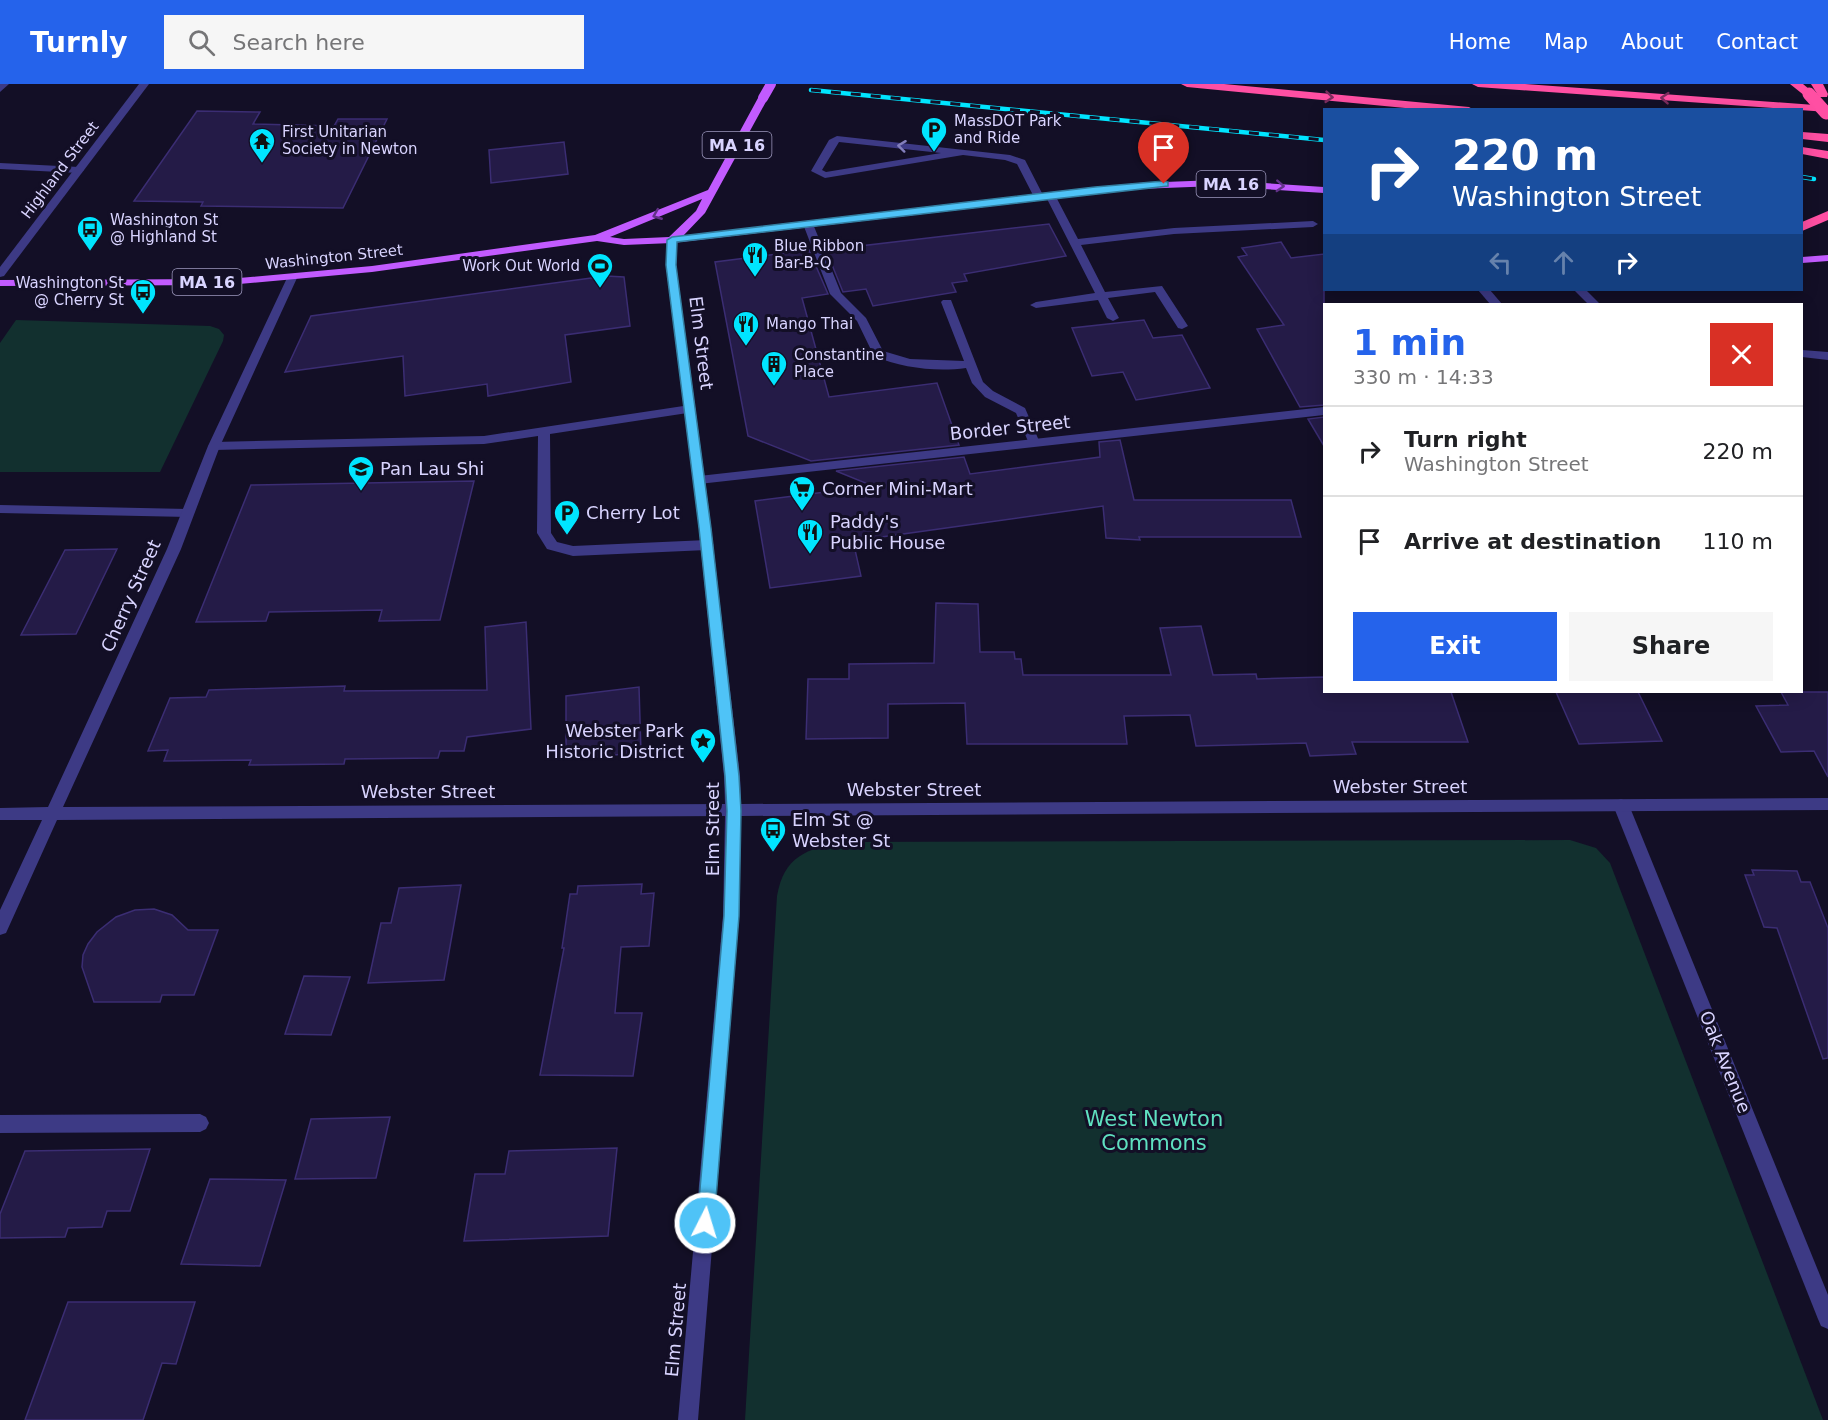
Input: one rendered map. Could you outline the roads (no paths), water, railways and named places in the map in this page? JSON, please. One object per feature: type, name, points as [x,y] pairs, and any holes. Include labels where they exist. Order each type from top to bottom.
[{"type":"highway","points":[[1187,84],[1447,108]]},
{"type":"highway","points":[[1478,84],[1757,108]]},
{"type":"highway","points":[[1796,84],[1809,94],[1827,114]]},
{"type":"highway","points":[[1820,90],[1827,114]]},
{"type":"highway","points":[[1803,112],[1827,114]]},
{"type":"highway","points":[[1803,136],[1828,138]]},
{"type":"highway","points":[[1803,151],[1828,155]]},
{"type":"highway","points":[[1803,227],[1828,215]]},
{"type":"main road","name":"MA 16","points":[[711,192],[771,84]]},
{"type":"main road","name":"Washington Street","points":[[597,238],[624,242],[672,240],[1044,196],[1181,184],[1243,184],[1323,190]]},
{"type":"main road","name":"Washington Street","points":[[0,283],[155,283],[292,278],[597,238],[711,192]]},
{"type":"main road","points":[[672,240],[696,219],[711,192]]},
{"type":"main road","points":[[1803,260],[1828,258]]},
{"type":"street","points":[[0,89],[4,84]]},
{"type":"street","name":"Highland Street","points":[[0,274],[144,84]]},
{"type":"street","points":[[960,153],[825,175],[816,171],[832,142],[837,139],[1006,157],[1022,162],[1074,243],[1113,318]]},
{"type":"street","points":[[0,166],[79,170]]},
{"type":"street","points":[[808,224],[836,294],[862,320],[878,353],[893,359],[941,365],[971,364]]},
{"type":"street","points":[[1074,243],[1174,231],[1313,224]]},
{"type":"street","name":"Elm Street","points":[[672,240],[671,265],[707,545],[734,811],[731,916],[688,1420]]},
{"type":"street","name":"Cherry Street","points":[[0,928],[174,549],[214,446],[292,278]]},
{"type":"street","points":[[1036,305],[1158,288],[1182,326]]},
{"type":"street","points":[[1485,291],[1495,303]]},
{"type":"street","points":[[1581,291],[1593,303]]},
{"type":"street","points":[[946,302],[982,389],[1022,411],[1034,443]]},
{"type":"street","points":[[1803,354],[1828,356]]},
{"type":"street","points":[[214,446],[484,440],[690,409]]},
{"type":"street","name":"Border Street","points":[[699,480],[1323,411]]},
{"type":"street","points":[[544,432],[544,533],[552,546],[561,550],[579,551],[707,545]]},
{"type":"street","points":[[0,509],[188,513]]},
{"type":"street","name":"Webster Street","points":[[0,813],[1828,804]]},
{"type":"street","name":"Oak Avenue","points":[[1621,805],[1828,1319]]},
{"type":"street","points":[[0,1124],[200,1123]]},
{"type":"railway","points":[[811,90],[1323,140]]},
{"type":"railway","points":[[1803,177],[1814,179]]},
{"type":"place","name":"MassDOT Park and Ride","points":[[934,153]]},
{"type":"place","name":"First Unitarian Society in Newton","points":[[262,164]]},
{"type":"place","name":"Washington St @ Highland St","points":[[90,252]]},
{"type":"place","name":"Blue Ribbon Bar-B-Q","points":[[755,278]]},
{"type":"place","name":"Work Out World","points":[[600,289]]},
{"type":"place","name":"Washington St @ Cherry St","points":[[143,315]]},
{"type":"place","name":"Mango Thai","points":[[746,347]]},
{"type":"place","name":"Constantine Place","points":[[774,387]]},
{"type":"place","name":"Pan Lau Shi","points":[[361,492]]},
{"type":"place","name":"Corner Mini-Mart","points":[[802,512]]},
{"type":"place","name":"Cherry Lot","points":[[567,536]]},
{"type":"place","name":"Paddy's Public House","points":[[810,555]]},
{"type":"place","name":"Webster Park Historic District","points":[[703,764]]},
{"type":"place","name":"Elm St @ Webster St","points":[[773,853]]},
{"type":"park label","name":"West Newton Commons","points":[[1154,1131]]}]
